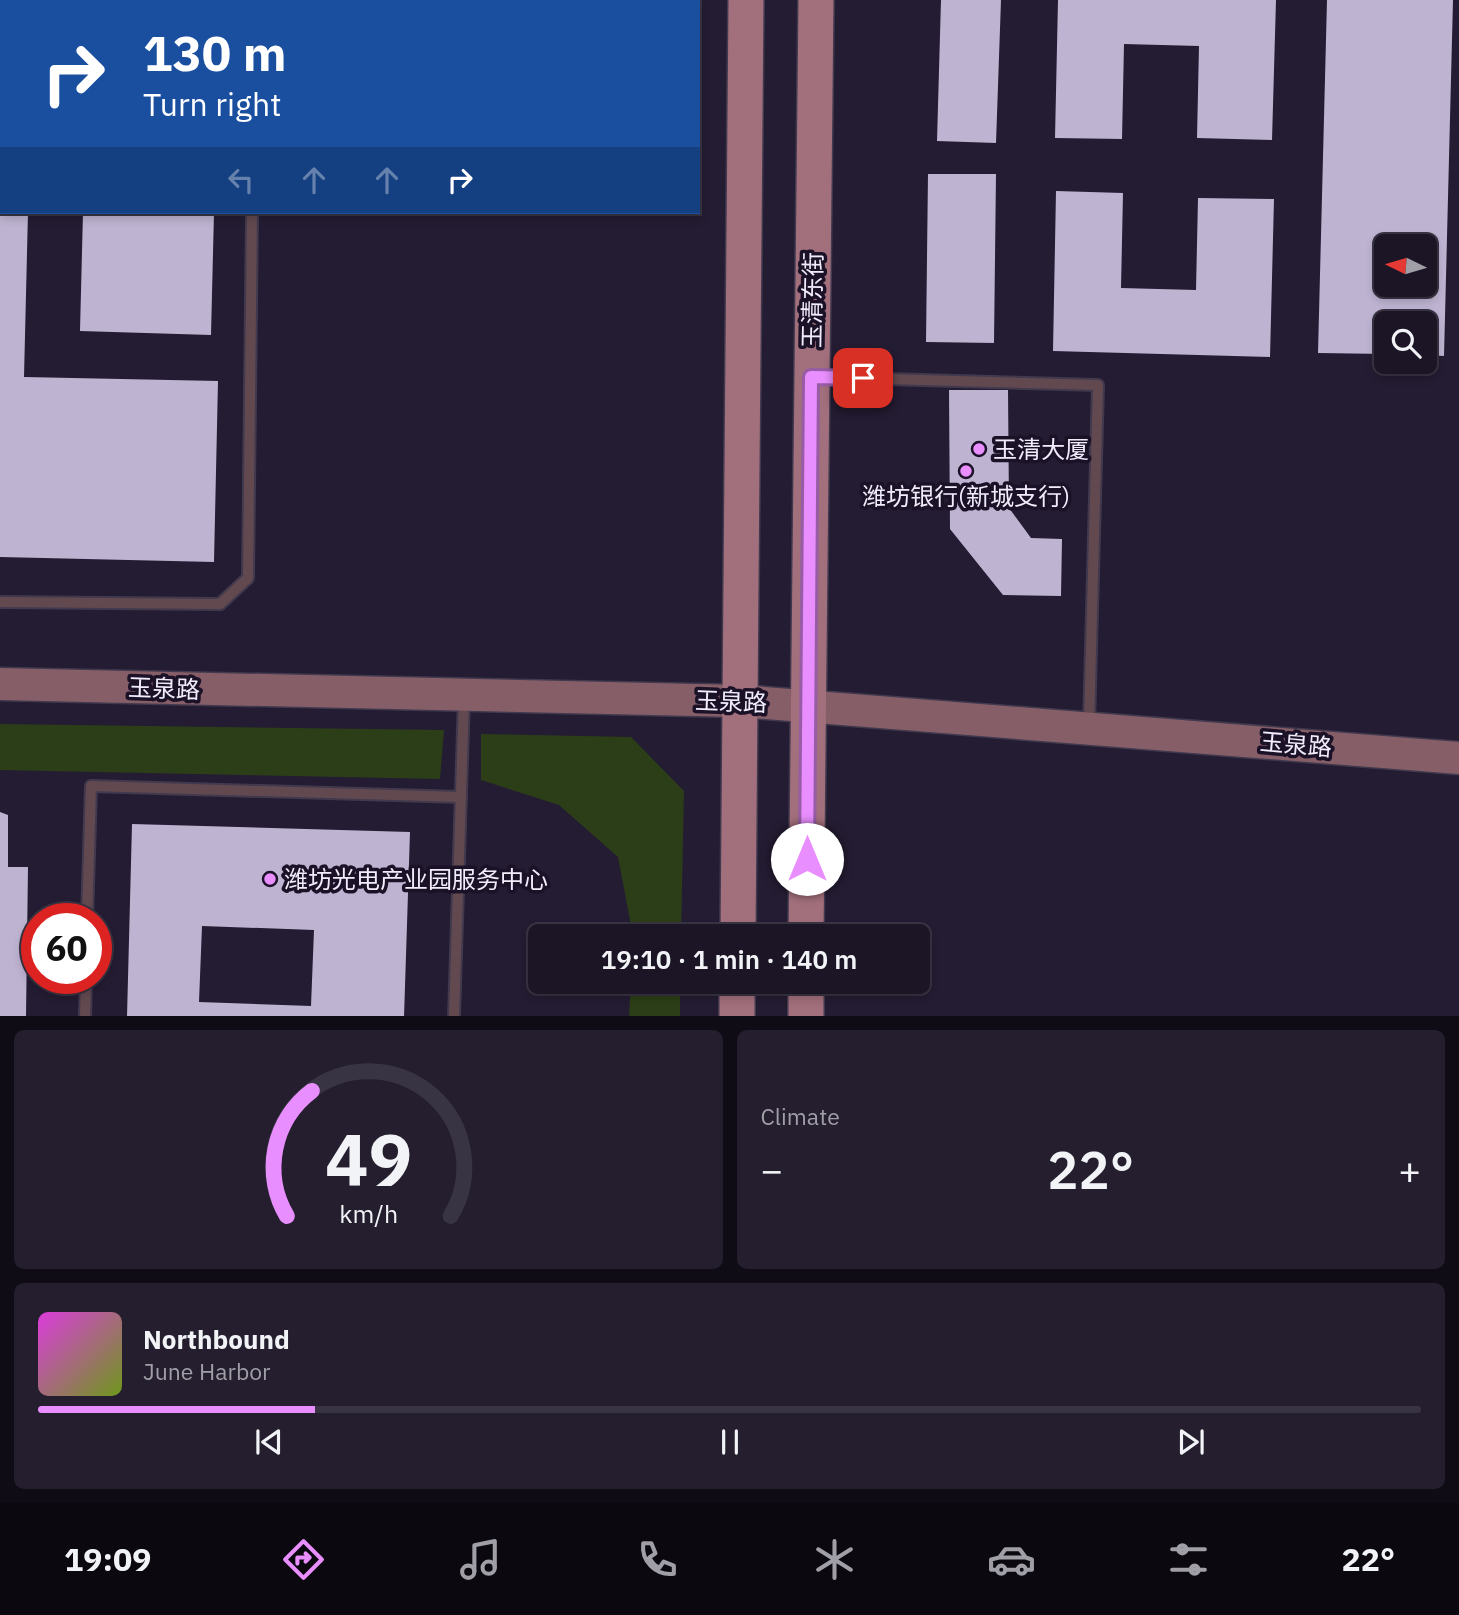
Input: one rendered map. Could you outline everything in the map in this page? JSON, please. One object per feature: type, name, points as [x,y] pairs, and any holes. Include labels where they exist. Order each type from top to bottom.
[{"type":"main road","points":[[738,924],[746,0]]},
{"type":"main road","name":"玉清东街","points":[[806,924],[816,0]]},
{"type":"main road","points":[[737,994],[737,1016]]},
{"type":"main road","points":[[806,994],[806,1016]]},
{"type":"street","name":"玉泉路","points":[[0,684],[740,701],[1089,726],[1459,758]]},
{"type":"lane","points":[[0,602],[220,604],[248,578],[252,214]]},
{"type":"lane","points":[[811,377],[1098,385],[1089,726]]},
{"type":"lane","points":[[454,1016],[464,696]]},
{"type":"lane","points":[[88,903],[91,786],[461,797]]},
{"type":"lane","points":[[85,1016],[86,994]]},
{"type":"green space","points":[[0,724],[444,730],[440,779],[0,770]]},
{"type":"green space","points":[[481,734],[631,737],[684,791],[681,924],[631,924],[618,857],[559,805],[481,780]]},
{"type":"green space","points":[[630,994],[680,994],[680,1016],[629,1016]]},
{"type":"building","points":[[941,0],[1001,0],[996,143],[937,141]]},
{"type":"building","points":[[1058,0],[1276,0],[1272,140],[1197,138],[1199,46],[1124,44],[1122,139],[1055,138]]},
{"type":"building","points":[[1327,0],[1453,0],[1444,356],[1437,356],[1437,311],[1374,311],[1374,354],[1318,353]]},
{"type":"building","points":[[928,174],[996,174],[994,343],[926,342]]},
{"type":"building","points":[[1056,191],[1123,193],[1121,288],[1196,290],[1198,198],[1274,199],[1270,357],[1053,351]]},
{"type":"building","points":[[0,214],[28,214],[24,377],[218,381],[214,562],[0,557]]},
{"type":"building","points":[[83,214],[214,214],[211,335],[80,331]]},
{"type":"building","name":"玉清大厦","points":[[949,390],[1008,390],[1009,508],[1031,538],[1062,539],[1061,596],[1003,595],[950,529]]},
{"type":"building","points":[[0,812],[8,815],[8,867],[28,867],[28,903],[21,903],[21,994],[26,994],[26,1016],[0,1016]]},
{"type":"building","name":"潍坊光电产业园服务中心","points":[[132,824],[410,832],[404,1016],[127,1016]],"holes":[[[202,926],[314,930],[311,1006],[199,1002]]]},
{"type":"place","name":"玉清大厦","points":[[979,449]]},
{"type":"place","name":"潍坊银行(新城支行)","points":[[966,471]]},
{"type":"place","name":"潍坊光电产业园服务中心","points":[[270,879]]},
{"type":"route","points":[[807,859],[811,377],[863,378]]}]
